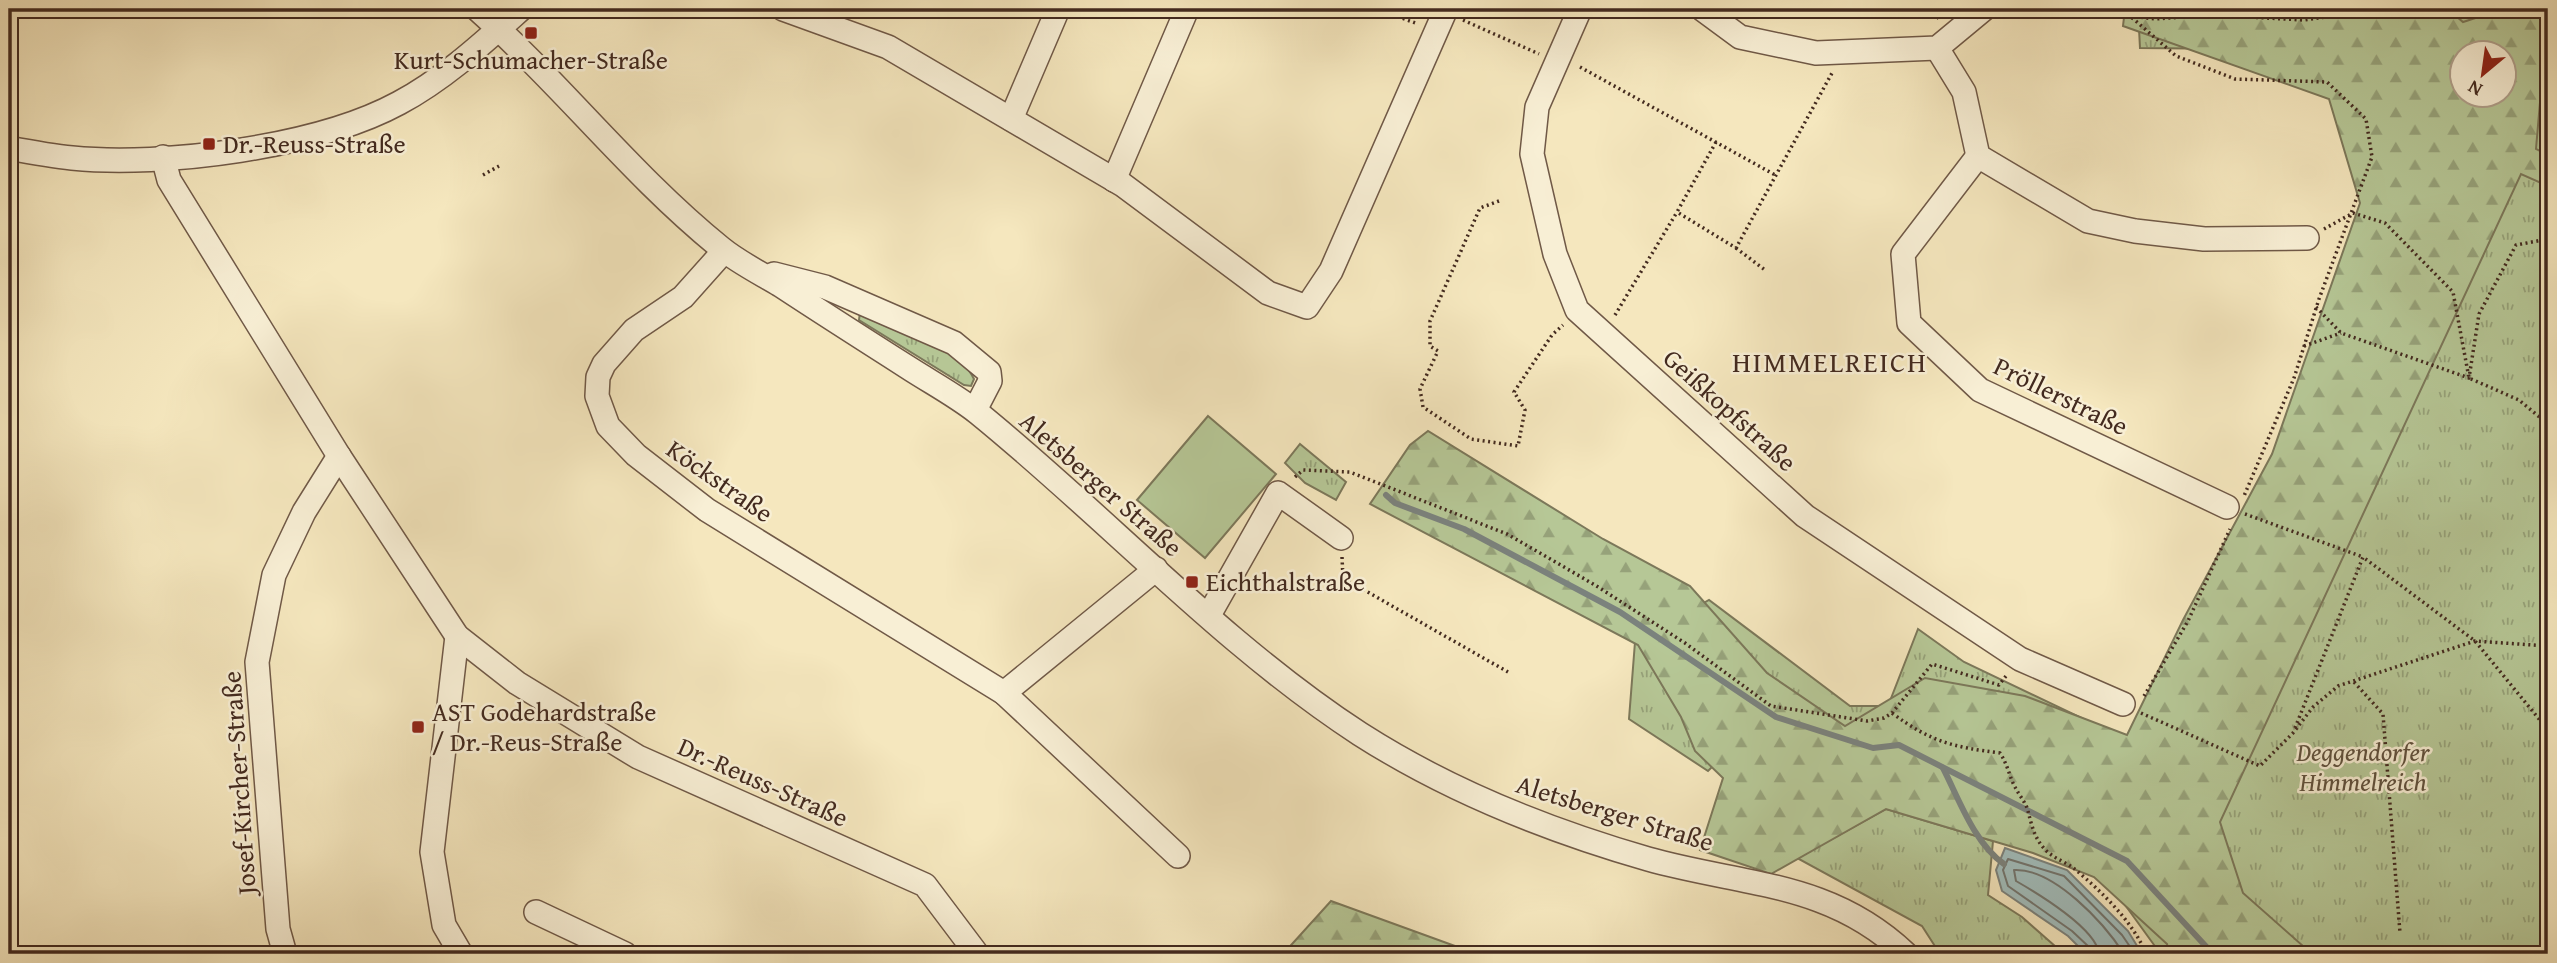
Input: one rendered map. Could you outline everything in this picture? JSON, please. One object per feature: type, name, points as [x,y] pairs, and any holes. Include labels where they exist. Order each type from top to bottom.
[{"type":"street","name":"Aletsberger Straße","points":[[477,9],[499,28],[648,183],[724,251],[975,410],[1209,615],[1301,691],[1361,734],[1453,787],[1545,826],[1649,859],[1791,889],[1843,908],[1916,951]]},
{"type":"street","points":[[9,148],[72,158],[163,157],[244,150],[312,136],[397,104],[438,80],[521,9]]},
{"type":"street","points":[[783,9],[888,47],[1114,180],[1268,293],[1307,306],[1331,271],[1442,17]]},
{"type":"street","points":[[1011,119],[1058,9]]},
{"type":"street","points":[[1114,180],[1187,9]]},
{"type":"street","name":"Geißkopfstraße","points":[[1580,9],[1537,107],[1532,154],[1555,254],[1579,312],[1805,516],[2020,659],[2130,707]]},
{"type":"street","points":[[1702,9],[1740,37],[1816,53],[1937,48],[1984,9]]},
{"type":"street","points":[[1937,48],[1964,92],[1978,156],[2088,220],[2135,231],[2204,239],[2307,238]]},
{"type":"street","name":"Pröllerstraße","points":[[1978,156],[1903,254],[1909,323],[1980,390],[2232,509]]},
{"type":"street","name":"Dr.-Reuss-Straße","points":[[163,157],[169,180],[339,456],[457,636],[517,683],[638,757],[925,885],[977,954]]},
{"type":"street","name":"Köckstraße","points":[[724,251],[683,297],[634,330],[604,364],[597,396],[608,426],[636,454],[707,510],[1004,693],[1178,856]]},
{"type":"street","points":[[755,270],[825,287],[954,343],[989,372],[990,381],[975,410]]},
{"type":"street","name":"Josef-Kircher-Straße","points":[[285,954],[278,929],[257,662],[274,575],[304,512],[339,456]]},
{"type":"street","points":[[1209,615],[1278,493],[1341,538]]},
{"type":"street","points":[[1004,693],[1156,569]]},
{"type":"street","points":[[457,636],[432,852],[444,925],[461,954]]},
{"type":"street","points":[[536,912],[625,954]]},
{"type":"path","points":[[87,17],[91,9]]},
{"type":"path","points":[[1377,9],[1442,17],[1558,59],[1777,176]]},
{"type":"path","points":[[2125,9],[2176,56],[2235,79],[2327,82],[2366,119],[2372,157],[2304,346],[2232,509],[2188,621],[2130,707],[2260,766],[2321,700],[2338,686],[2475,641],[2548,646]]},
{"type":"path","points":[[2130,16],[2155,19],[2212,15],[2303,20],[2340,15],[2344,9]]},
{"type":"path","points":[[1736,248],[1842,52]]},
{"type":"path","points":[[1604,334],[1716,142]]},
{"type":"path","points":[[483,174],[499,166]]},
{"type":"path","points":[[1499,201],[1480,208],[1430,321],[1430,346],[1438,351],[1420,389],[1423,407],[1471,439],[1518,446],[1525,410],[1514,392],[1552,335],[1579,312]]},
{"type":"path","points":[[1677,212],[1736,248],[1765,270]]},
{"type":"path","points":[[2307,238],[2353,213],[2385,223],[2453,292],[2469,378]]},
{"type":"path","points":[[2469,378],[2479,314],[2516,245],[2548,239]]},
{"type":"path","points":[[2316,307],[2341,333],[2469,378],[2519,400],[2548,424]]},
{"type":"path","points":[[2304,346],[2341,333]]},
{"type":"path","points":[[1278,493],[1303,470],[1350,472],[1507,534],[1595,585],[1685,643],[1771,706],[1845,719],[1867,721],[1884,718],[1892,713],[1932,664],[1999,685]]},
{"type":"path","points":[[2232,509],[2363,557],[2475,641],[2548,730]]},
{"type":"path","points":[[2293,733],[2363,557]]},
{"type":"path","points":[[1343,578],[1508,673]]},
{"type":"path","points":[[2354,682],[2383,714],[2400,933]]},
{"type":"path","points":[[1892,713],[1922,735],[1959,748],[2000,753],[2011,768],[2013,785],[2028,811],[2029,821],[2041,845],[2054,859],[2076,869],[2119,914],[2141,941],[2146,954]]},
{"type":"path","points":[[1916,951],[1945,954]]},
{"type":"green space","points":[[2125,9],[2448,9],[2463,22],[2503,9],[2548,9],[2536,149],[2548,155],[2548,186],[2521,174],[2220,822],[2243,893],[2312,954],[2169,954],[2167,944],[2094,877],[2033,853],[1886,809],[1771,874],[1700,850],[1723,778],[1695,751],[1681,717],[1638,645],[1370,504],[1410,445],[1428,431],[1603,539],[1690,586],[1767,673],[1845,726],[1925,678],[2025,696],[2127,735],[2183,620],[2272,454],[2360,203],[2329,99],[2123,26]]},
{"type":"green space","name":"Deggendorfer Himmelreich","points":[[2138,9],[2548,9],[2548,954],[2157,954],[2157,949],[2099,869],[1745,734],[1708,771],[1629,719],[1635,642],[1709,600],[1850,706],[1888,706],[1918,629],[1964,662],[2161,756],[2386,244],[2329,50],[2140,48]]},
{"type":"green space","points":[[860,312],[924,337],[954,354],[974,379],[971,386],[964,385],[859,320]]},
{"type":"green space","points":[[1208,416],[1276,474],[1205,558],[1137,500]]},
{"type":"green space","points":[[1300,444],[1346,482],[1336,500],[1305,483],[1285,463]]},
{"type":"green space","points":[[1886,809],[1993,841],[1988,895],[2022,917],[2064,954],[1940,954],[1922,926],[1797,858]]},
{"type":"green space","points":[[1331,901],[1477,954],[1283,954]]},
{"type":"water","points":[[2005,848],[2067,870],[2128,931],[2142,954],[2086,954],[2068,936],[2002,891],[1996,870]]},
{"type":"waterway","points":[[1386,495],[1395,503],[1464,529],[1620,612],[1776,717],[1873,748],[1899,745],[2127,861],[2213,954]]},
{"type":"waterway","points":[[1943,768],[1976,833],[1993,855],[2004,864]]},
{"type":"place","name":"Kurt-Schumacher-Straße","points":[[531,33]]},
{"type":"place","name":"Dr.-Reuss-Straße","points":[[209,144]]},
{"type":"place","name":"Eichthalstraße","points":[[1192,582]]},
{"type":"place","name":"AST Godehardstraße / Dr.-Reus-Straße","points":[[418,727]]},
{"type":"district","name":"HIMMELREICH","points":[[1830,362]]}]
